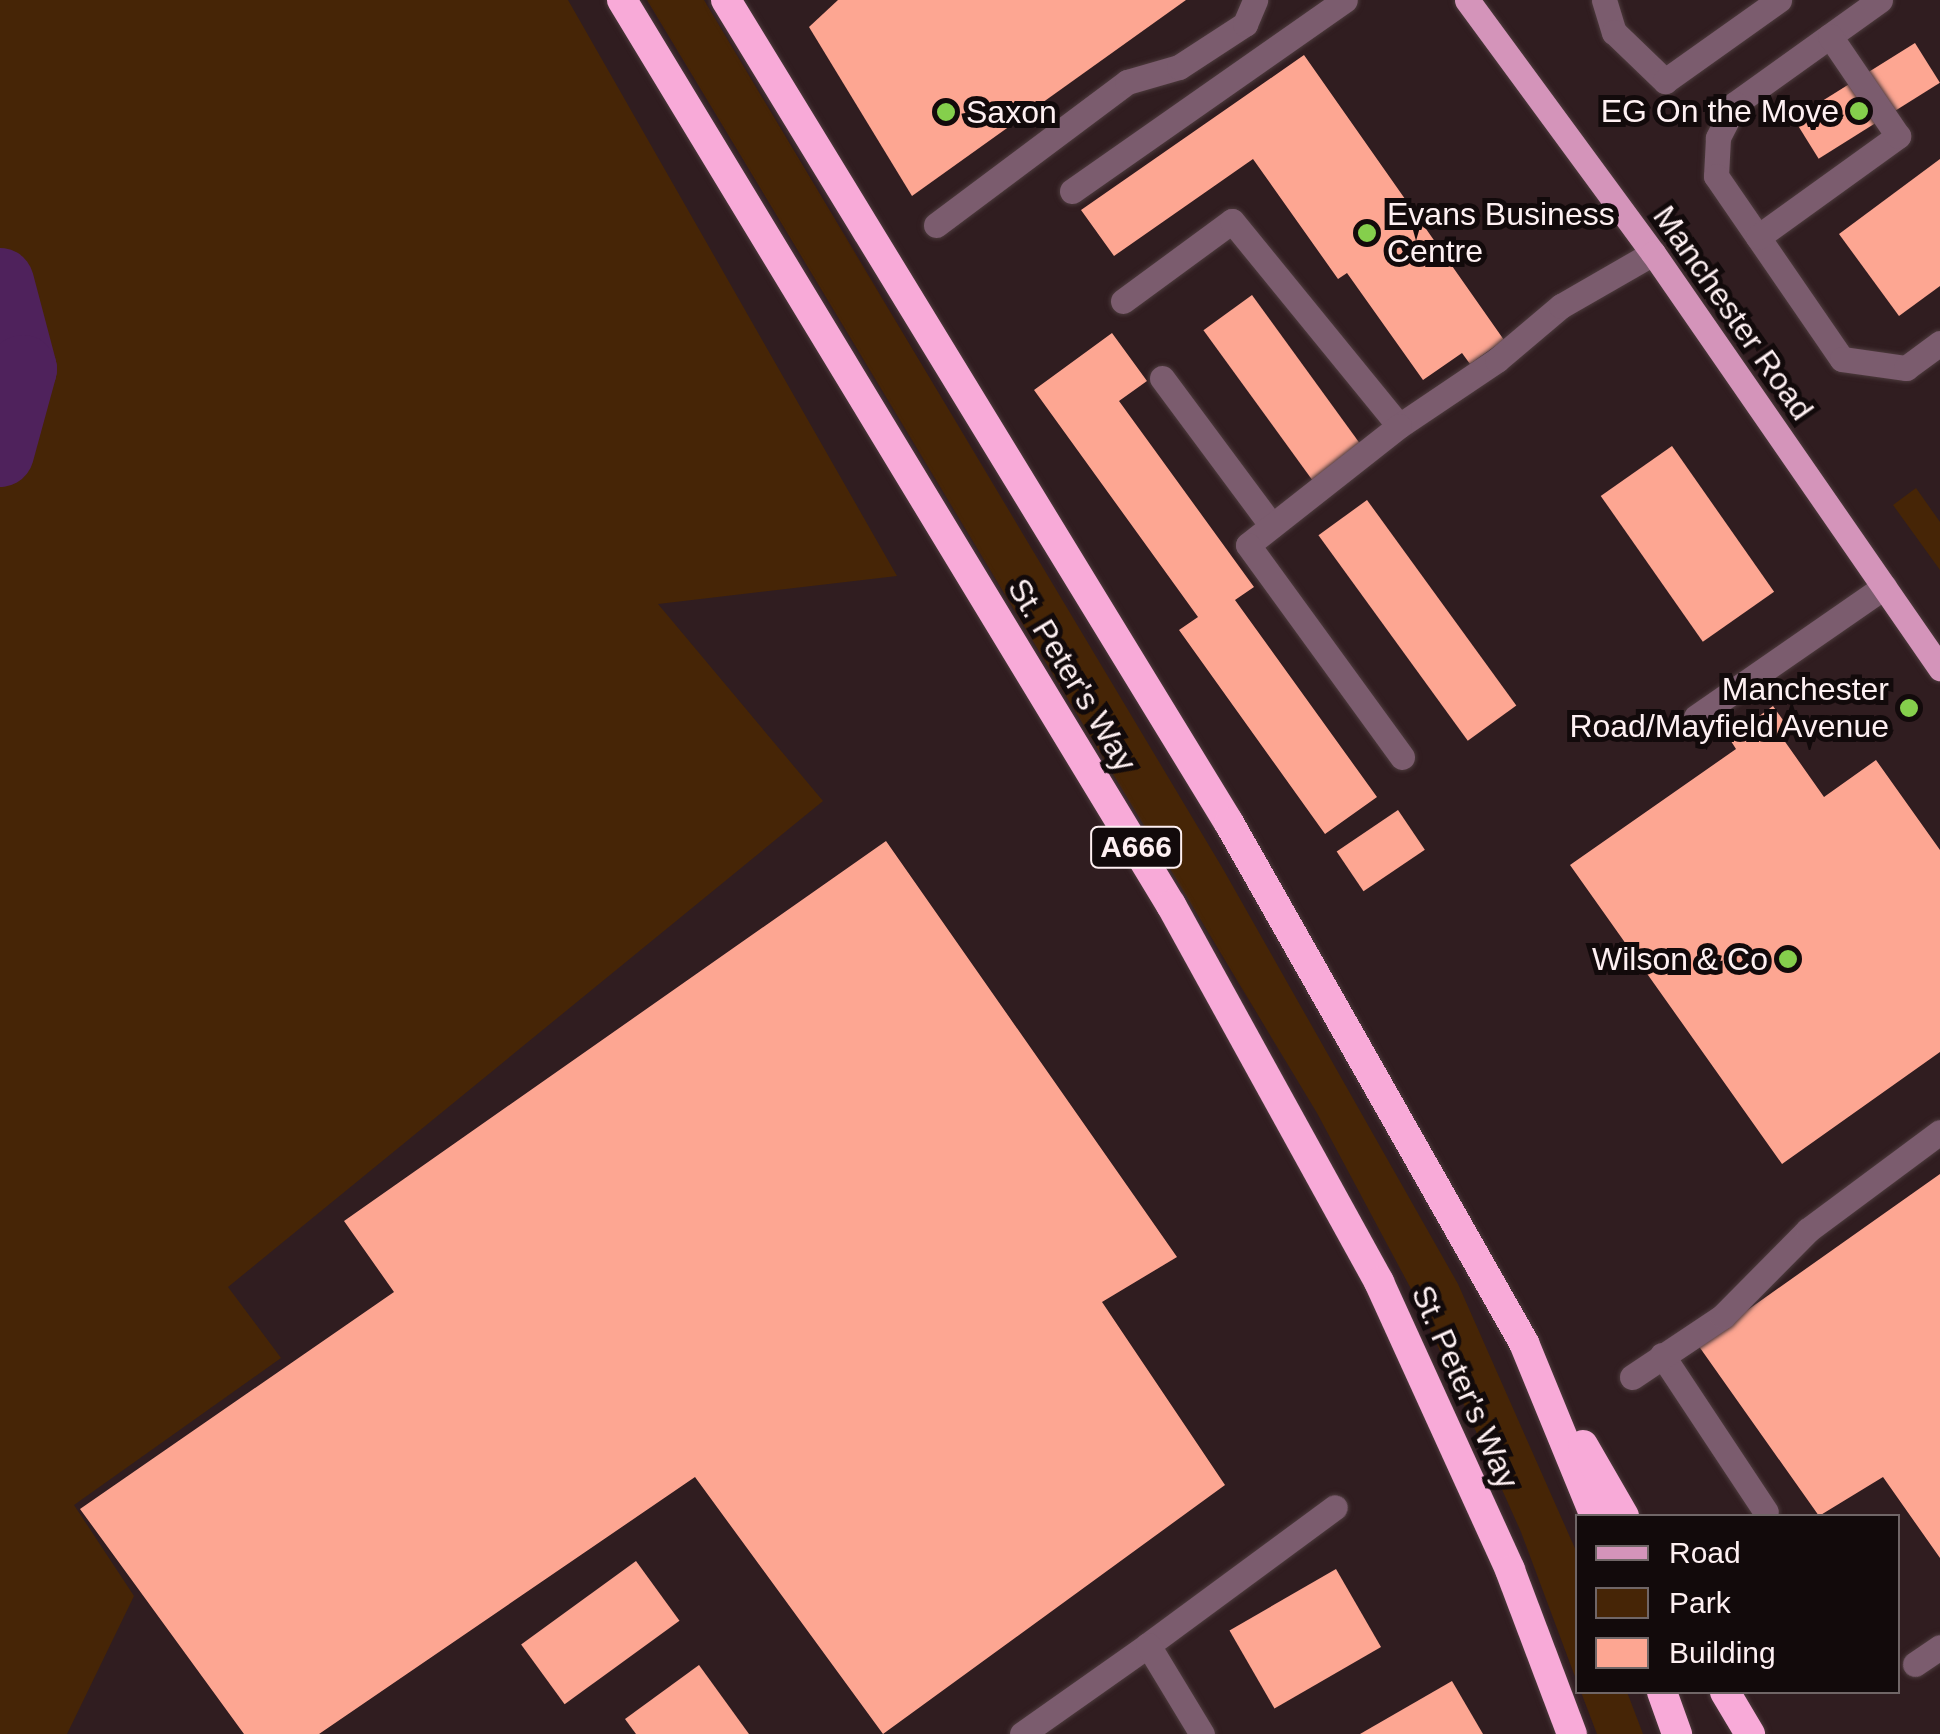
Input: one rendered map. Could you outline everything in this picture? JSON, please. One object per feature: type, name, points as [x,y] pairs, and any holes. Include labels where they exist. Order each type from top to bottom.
[{"type":"highway","name":"St. Peter's Way","points":[[622,0],[1172,906],[1379,1282],[1510,1570],[1572,1734]]},
{"type":"highway","name":"St. Peter's Way","points":[[726,0],[1228,823],[1524,1342],[1595,1514]]},
{"type":"highway","points":[[1524,1342],[1623,1514]]},
{"type":"highway","points":[[1663,1694],[1677,1734]]},
{"type":"highway","points":[[1727,1694],[1750,1734]]},
{"type":"main road","name":"Manchester Road","points":[[1467,0],[1653,253],[1940,668]]},
{"type":"street","points":[[936,225],[1127,82],[1179,67],[1245,24],[1256,0]]},
{"type":"street","points":[[1072,192],[1344,0]]},
{"type":"street","points":[[1604,0],[1614,32],[1665,81],[1779,0]]},
{"type":"street","points":[[1880,0],[1735,104],[1724,120],[1716,176],[1842,359],[1906,368],[1940,343]]},
{"type":"street","points":[[1758,237],[1898,136],[1830,36]]},
{"type":"street","points":[[1123,302],[1232,221],[1399,426]]},
{"type":"street","points":[[1402,757],[1248,545],[1561,306],[1653,253]]},
{"type":"street","points":[[1162,378],[1272,526]]},
{"type":"street","points":[[1696,717],[1884,588]]},
{"type":"street","points":[[1632,1377],[1723,1316],[1808,1230],[1940,1132]]},
{"type":"street","points":[[1662,1356],[1766,1512]]},
{"type":"street","points":[[1022,1734],[1335,1507]]},
{"type":"street","points":[[1148,1644],[1202,1734]]},
{"type":"street","points":[[1915,1664],[1940,1647]]},
{"type":"green space","points":[[0,0],[568,0],[897,576],[658,604],[823,801],[228,1287],[281,1358],[74,1505],[134,1596],[67,1734],[0,1734]]},
{"type":"green space","points":[[647,0],[704,0],[1223,869],[1458,1284],[1575,1548],[1575,1677],[1521,1532],[1418,1302],[1317,1113]]},
{"type":"green space","points":[[1916,488],[1940,522],[1940,570],[1893,505]]},
{"type":"green space","points":[[1582,1694],[1628,1694],[1643,1734],[1597,1734]]},
{"type":"building","name":"Saxon","points":[[838,0],[1186,0],[912,196],[809,27]]},
{"type":"building","points":[[1915,43],[1940,83],[1819,159],[1794,119]]},
{"type":"building","name":"Evans Business Centre","points":[[1304,55],[1504,340],[1470,364],[1462,353],[1423,380],[1347,273],[1338,279],[1253,159],[1114,256],[1081,210]]},
{"type":"building","points":[[1940,159],[1940,286],[1899,316],[1839,234]]},
{"type":"building","points":[[1252,295],[1361,445],[1313,481],[1203,330]]},
{"type":"building","points":[[1112,333],[1147,381],[1119,401],[1254,587],[1235,600],[1377,797],[1325,834],[1179,630],[1198,617],[1034,390]]},
{"type":"building","points":[[1672,446],[1774,592],[1703,642],[1601,496]]},
{"type":"building","points":[[1367,500],[1516,705],[1468,741],[1318,535]]},
{"type":"building","name":"Wilson & Co","points":[[1773,706],[1790,730],[1781,736],[1824,797],[1876,760],[1940,850],[1940,1052],[1782,1164],[1570,865],[1736,749],[1729,738]]},
{"type":"building","points":[[1398,810],[1425,850],[1363,891],[1337,851]]},
{"type":"building","points":[[886,841],[1177,1257],[1102,1302],[1225,1485],[883,1734],[695,1477],[319,1734],[244,1734],[80,1509],[394,1292],[344,1221]]},
{"type":"building","points":[[1940,1174],[1940,1558],[1883,1477],[1818,1514],[1698,1345]]},
{"type":"building","points":[[636,1561],[679,1621],[565,1704],[521,1644]]},
{"type":"building","points":[[1336,1569],[1381,1647],[1274,1708],[1229,1630]]},
{"type":"building","points":[[699,1665],[749,1734],[636,1734],[625,1719]]},
{"type":"building","points":[[1452,1681],[1483,1734],[1360,1734]]},
{"type":"waterway","points":[[0,282],[23,369],[0,453]]},
{"type":"place","name":"EG On the Move","points":[[1859,111]]},
{"type":"place","name":"Saxon","points":[[946,112]]},
{"type":"place","name":"Evans Business Centre","points":[[1367,233]]},
{"type":"place","name":"Manchester Road/Mayfield Avenue","points":[[1909,708]]},
{"type":"place","name":"Wilson & Co","points":[[1788,959]]}]
